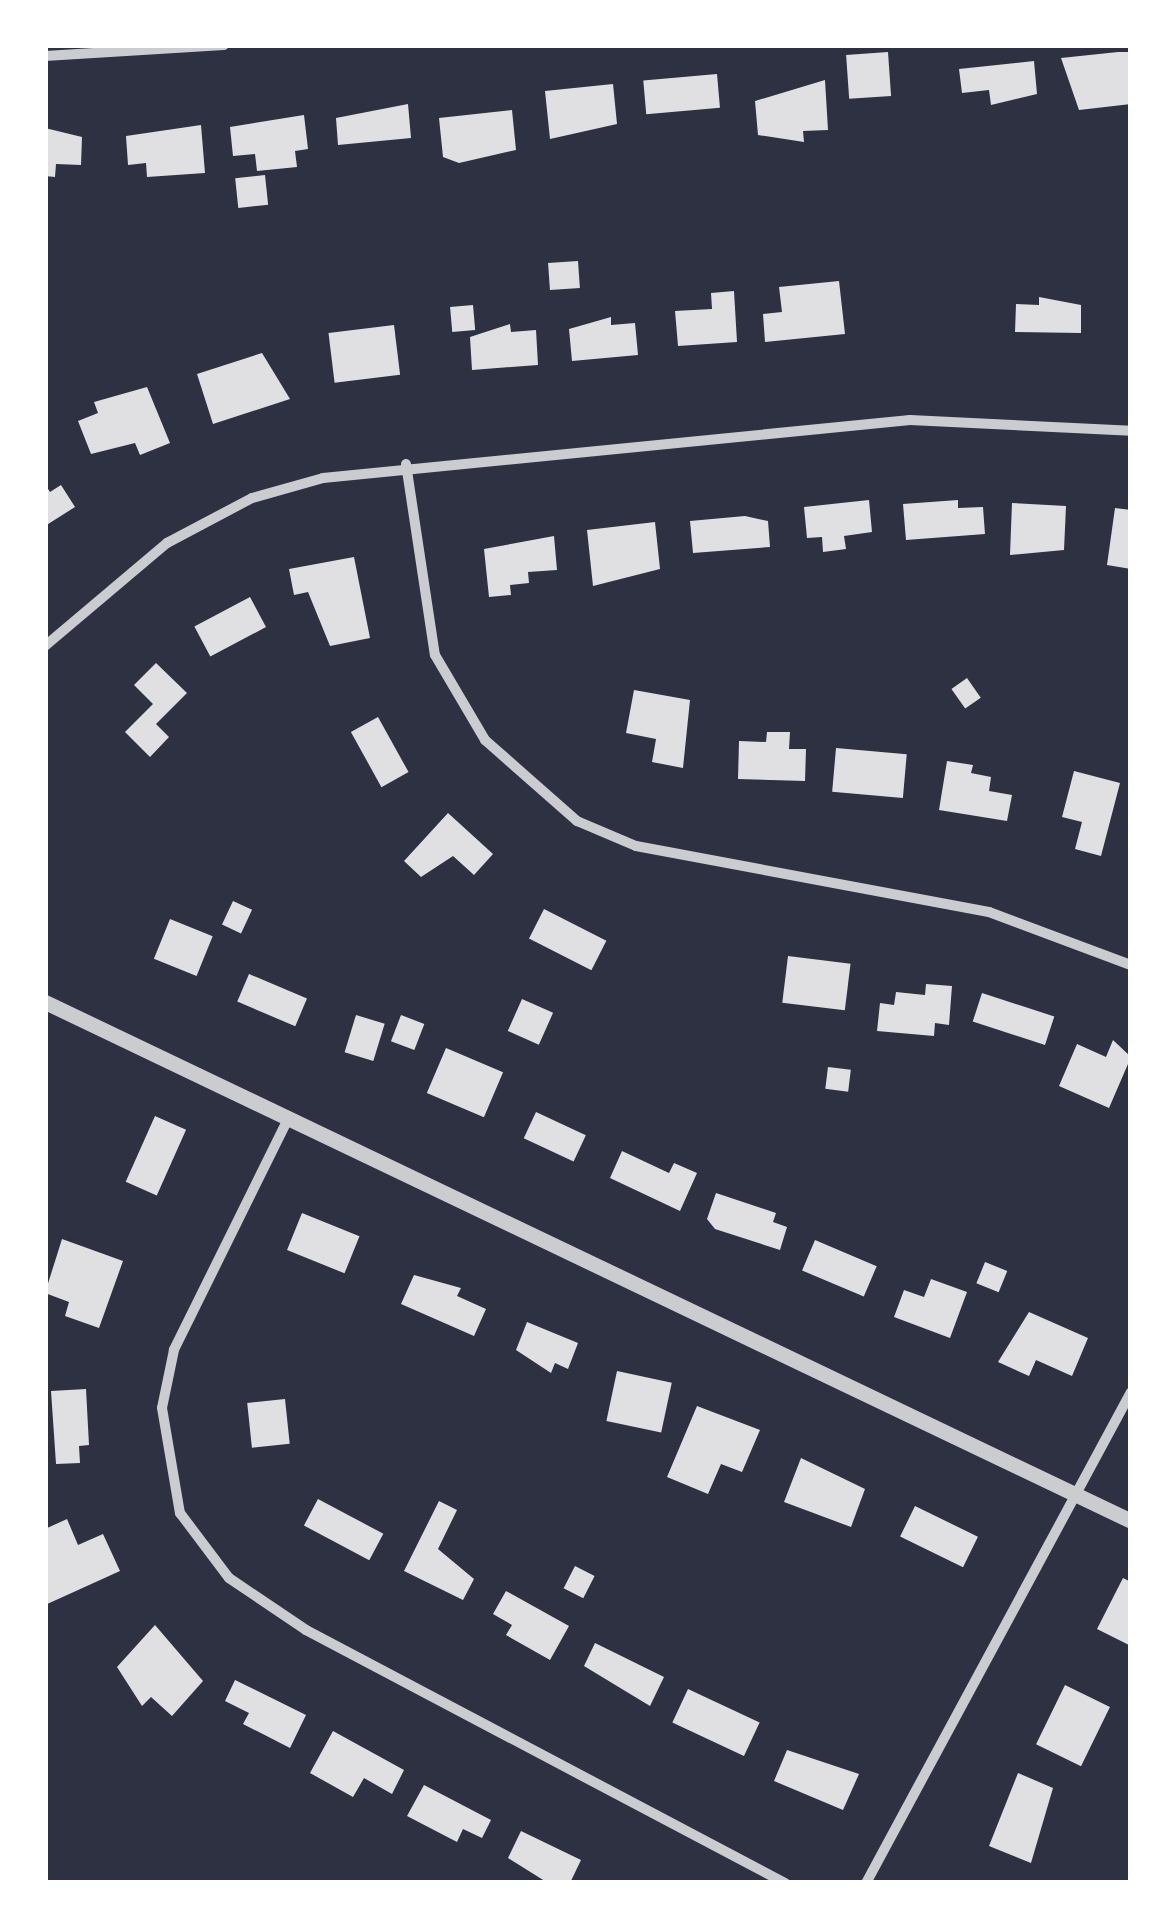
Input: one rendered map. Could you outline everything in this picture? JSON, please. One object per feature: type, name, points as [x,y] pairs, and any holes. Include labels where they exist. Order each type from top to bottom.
[{"type":"street","points":[[45,56],[224,45]]},
{"type":"street","points":[[45,646],[167,544],[252,498],[406,464],[910,420],[1131,431]]},
{"type":"street","points":[[406,464],[435,655],[485,740],[576,821],[636,846],[989,912],[1131,965]]},
{"type":"street","points":[[45,1002],[1131,1521]]},
{"type":"street","points":[[288,1117],[174,1350],[162,1408],[180,1513],[229,1578],[306,1630],[785,1883]]},
{"type":"street","points":[[866,1883],[1131,1392]]},
{"type":"building","points":[[888,52],[891,96],[849,99],[846,55]]},
{"type":"building","points":[[1131,52],[1131,104],[1079,110],[1061,58]]},
{"type":"building","points":[[1034,61],[1037,94],[991,105],[989,90],[962,93],[959,69]]},
{"type":"building","points":[[717,74],[720,108],[646,114],[643,80]]},
{"type":"building","points":[[825,80],[828,130],[803,131],[804,142],[758,135],[755,101]]},
{"type":"building","points":[[613,84],[617,124],[550,139],[545,91]]},
{"type":"building","points":[[408,104],[411,138],[338,145],[336,118]]},
{"type":"building","points":[[512,110],[516,150],[459,163],[443,157],[439,118]]},
{"type":"building","points":[[304,115],[308,149],[295,151],[297,167],[257,171],[255,154],[233,156],[230,127]]},
{"type":"building","points":[[201,125],[205,173],[147,177],[146,163],[128,165],[126,136]]},
{"type":"building","points":[[45,128],[82,137],[81,165],[56,164],[55,177],[45,176]]},
{"type":"building","points":[[265,175],[268,205],[238,208],[235,178]]},
{"type":"building","points":[[578,261],[580,288],[550,290],[548,263]]},
{"type":"building","points":[[839,281],[845,334],[765,342],[763,314],[782,312],[779,287]]},
{"type":"building","points":[[734,291],[737,342],[678,346],[675,311],[712,309],[711,293]]},
{"type":"building","points":[[1039,297],[1081,305],[1081,333],[1015,332],[1016,304],[1039,305]]},
{"type":"building","points":[[473,305],[475,330],[452,332],[450,307]]},
{"type":"building","points":[[611,317],[611,325],[635,323],[638,355],[572,361],[569,329]]},
{"type":"building","points":[[510,324],[511,332],[536,330],[538,365],[472,370],[470,337]]},
{"type":"building","points":[[394,325],[400,375],[335,383],[328,333]]},
{"type":"building","points":[[262,353],[290,399],[213,424],[197,374]]},
{"type":"building","points":[[147,387],[170,443],[140,455],[135,443],[91,454],[78,421],[98,413],[94,402]]},
{"type":"building","points":[[45,484],[50,492],[61,485],[75,507],[45,526]]},
{"type":"building","points":[[869,500],[872,532],[844,536],[846,549],[823,552],[822,537],[807,538],[804,507]]},
{"type":"building","points":[[958,500],[958,508],[983,507],[985,534],[906,540],[903,504]]},
{"type":"building","points":[[1012,503],[1066,506],[1064,550],[1010,555]]},
{"type":"building","points":[[1115,508],[1131,510],[1131,569],[1107,565]]},
{"type":"building","points":[[745,516],[768,521],[770,547],[693,553],[690,521]]},
{"type":"building","points":[[655,522],[660,569],[593,586],[587,530]]},
{"type":"building","points":[[554,536],[557,570],[528,572],[529,583],[510,585],[511,595],[489,597],[484,549]]},
{"type":"building","points":[[354,557],[370,638],[330,646],[308,592],[294,595],[289,569]]},
{"type":"building","points":[[250,597],[266,627],[210,657],[194,627]]},
{"type":"building","points":[[156,663],[187,693],[156,724],[169,737],[150,757],[125,732],[153,704],[134,685]]},
{"type":"building","points":[[967,678],[981,698],[965,709],[951,689]]},
{"type":"building","points":[[634,690],[690,700],[683,768],[652,762],[656,739],[626,733]]},
{"type":"building","points":[[378,717],[409,772],[381,787],[351,732]]},
{"type":"building","points":[[767,732],[790,732],[789,749],[806,749],[805,781],[738,779],[739,741],[766,742]]},
{"type":"building","points":[[836,748],[907,754],[903,798],[832,792]]},
{"type":"building","points":[[947,761],[973,765],[971,773],[991,777],[989,791],[1012,795],[1007,821],[939,810]]},
{"type":"building","points":[[1074,771],[1120,783],[1101,856],[1075,849],[1082,822],[1062,817]]},
{"type":"building","points":[[448,813],[493,854],[474,875],[453,856],[421,877],[404,861]]},
{"type":"building","points":[[233,901],[252,910],[241,933],[222,925]]},
{"type":"building","points":[[544,909],[606,941],[591,970],[529,938]]},
{"type":"building","points":[[170,919],[213,936],[197,976],[154,959]]},
{"type":"building","points":[[788,956],[851,964],[845,1010],[782,1003]]},
{"type":"building","points":[[249,974],[307,999],[295,1026],[237,1002]]},
{"type":"building","points":[[926,984],[952,986],[949,1025],[935,1023],[934,1036],[877,1031],[880,1003],[894,1005],[896,992],[925,995]]},
{"type":"building","points":[[982,993],[1054,1016],[1045,1045],[973,1022]]},
{"type":"building","points":[[522,999],[553,1013],[539,1045],[508,1031]]},
{"type":"building","points":[[356,1015],[385,1024],[373,1061],[345,1052]]},
{"type":"building","points":[[401,1015],[424,1024],[414,1050],[391,1041]]},
{"type":"building","points":[[1113,1040],[1131,1057],[1109,1108],[1059,1086],[1077,1044],[1106,1057]]},
{"type":"building","points":[[446,1048],[503,1072],[484,1117],[427,1093]]},
{"type":"building","points":[[828,1067],[851,1070],[848,1092],[825,1089]]},
{"type":"building","points":[[536,1112],[586,1135],[574,1162],[524,1138]]},
{"type":"building","points":[[155,1116],[186,1130],[157,1196],[126,1182]]},
{"type":"building","points":[[622,1151],[669,1173],[674,1163],[697,1173],[680,1211],[610,1178]]},
{"type":"building","points":[[716,1193],[776,1213],[773,1222],[787,1227],[780,1250],[715,1229],[707,1219]]},
{"type":"building","points":[[302,1213],[359,1236],[345,1273],[287,1250]]},
{"type":"building","points":[[62,1239],[123,1261],[99,1328],[65,1316],[69,1302],[45,1293]]},
{"type":"building","points":[[815,1240],[877,1266],[864,1297],[802,1270]]},
{"type":"building","points":[[985,1262],[1007,1271],[999,1292],[976,1283]]},
{"type":"building","points":[[414,1275],[461,1288],[457,1296],[486,1309],[474,1336],[401,1304]]},
{"type":"building","points":[[931,1279],[967,1292],[950,1338],[894,1317],[904,1290],[924,1297]]},
{"type":"building","points":[[1029,1312],[1088,1338],[1072,1376],[1036,1360],[1029,1376],[998,1362]]},
{"type":"building","points":[[527,1322],[578,1343],[568,1369],[555,1363],[551,1373],[516,1350]]},
{"type":"building","points":[[617,1371],[672,1383],[661,1433],[606,1421]]},
{"type":"building","points":[[86,1389],[89,1445],[79,1446],[80,1463],[56,1464],[51,1391]]},
{"type":"building","points":[[285,1399],[290,1444],[252,1448],[247,1403]]},
{"type":"building","points":[[697,1406],[760,1430],[742,1472],[721,1464],[708,1494],[667,1477]]},
{"type":"building","points":[[801,1458],[865,1489],[851,1527],[784,1502]]},
{"type":"building","points":[[318,1499],[383,1534],[369,1560],[304,1525]]},
{"type":"building","points":[[439,1501],[457,1510],[438,1549],[474,1579],[463,1600],[404,1571]]},
{"type":"building","points":[[915,1506],[978,1537],[963,1567],[900,1537]]},
{"type":"building","points":[[67,1519],[78,1545],[103,1534],[120,1571],[45,1605],[45,1529]]},
{"type":"building","points":[[575,1566],[595,1576],[583,1598],[564,1588]]},
{"type":"building","points":[[1123,1578],[1131,1582],[1131,1646],[1097,1629]]},
{"type":"building","points":[[506,1591],[569,1626],[550,1660],[506,1635],[512,1625],[493,1614]]},
{"type":"building","points":[[155,1625],[203,1681],[172,1716],[151,1697],[142,1706],[117,1667]]},
{"type":"building","points":[[595,1643],[664,1677],[650,1706],[584,1666]]},
{"type":"building","points":[[235,1680],[306,1715],[290,1748],[243,1724],[249,1713],[225,1701]]},
{"type":"building","points":[[1065,1685],[1110,1707],[1081,1766],[1036,1744]]},
{"type":"building","points":[[688,1689],[760,1722],[744,1756],[672,1723]]},
{"type":"building","points":[[333,1731],[404,1770],[392,1794],[364,1778],[353,1797],[310,1773]]},
{"type":"building","points":[[787,1750],[859,1774],[843,1810],[774,1781]]},
{"type":"building","points":[[1018,1773],[1053,1788],[1031,1863],[989,1846]]},
{"type":"building","points":[[424,1785],[491,1820],[482,1838],[463,1829],[457,1842],[407,1816]]},
{"type":"building","points":[[521,1831],[581,1860],[570,1883],[548,1883],[508,1858]]}]
